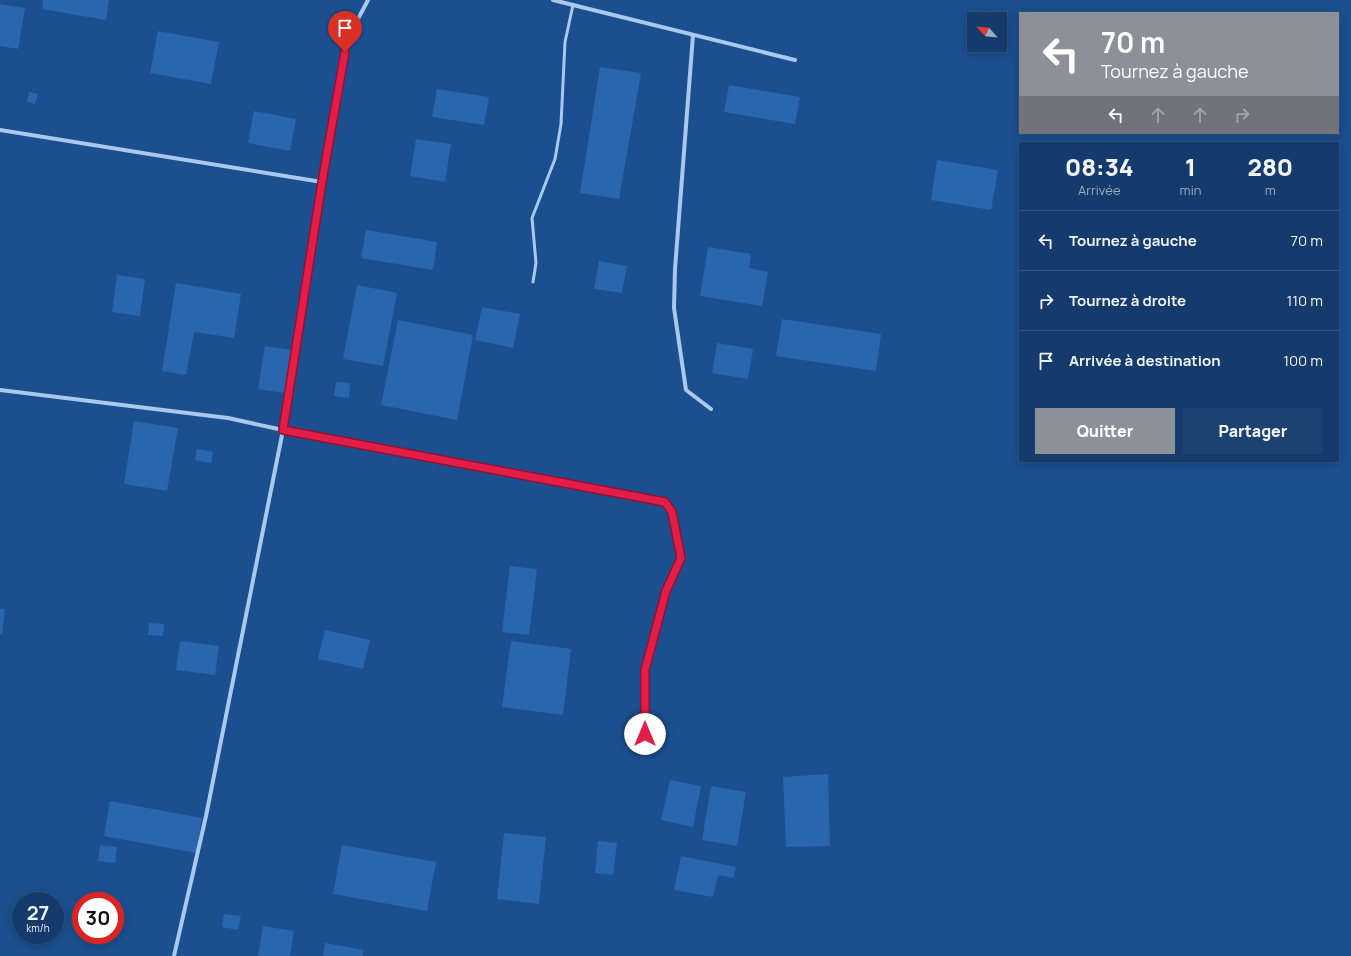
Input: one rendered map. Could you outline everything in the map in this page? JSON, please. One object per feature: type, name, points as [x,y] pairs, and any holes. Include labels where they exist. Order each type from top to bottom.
[{"type":"street","points":[[174,956],[206,816],[283,430],[322,182],[348,38],[368,0]]},
{"type":"street","points":[[553,0],[795,60]]},
{"type":"street","points":[[693,34],[674,269],[674,308],[686,390],[711,408]]},
{"type":"street","points":[[0,130],[322,182]]},
{"type":"street","points":[[0,390],[228,418],[283,430],[665,502],[672,512],[681,558],[666,591],[645,670],[645,734]]},
{"type":"lane","points":[[533,282],[536,263],[532,218],[555,159],[561,124],[565,42],[573,5]]},
{"type":"building","points":[[43,0],[109,0],[106,20],[42,9]]},
{"type":"building","points":[[0,4],[25,8],[18,49],[0,46]]},
{"type":"building","points":[[158,31],[219,42],[211,84],[150,73]]},
{"type":"building","points":[[600,67],[641,73],[619,199],[580,193]]},
{"type":"building","points":[[729,85],[800,97],[795,124],[724,112]]},
{"type":"building","points":[[437,89],[489,97],[484,125],[432,117]]},
{"type":"building","points":[[29,92],[38,94],[35,104],[27,102]]},
{"type":"building","points":[[254,111],[296,119],[290,151],[248,143]]},
{"type":"building","points":[[416,139],[451,144],[445,182],[410,176]]},
{"type":"building","points":[[937,160],[998,170],[991,210],[931,200]]},
{"type":"building","points":[[366,230],[437,242],[433,270],[361,258]]},
{"type":"building","points":[[708,247],[751,254],[749,268],[768,272],[762,306],[700,296]]},
{"type":"building","points":[[599,261],[627,266],[622,293],[594,289]]},
{"type":"building","points":[[117,275],[145,279],[140,316],[112,312]]},
{"type":"building","points":[[176,283],[241,294],[234,338],[194,332],[186,375],[162,371]]},
{"type":"building","points":[[357,285],[397,293],[383,366],[343,359]]},
{"type":"building","points":[[482,307],[520,314],[513,348],[475,340]]},
{"type":"building","points":[[782,319],[881,334],[876,371],[776,356]]},
{"type":"building","points":[[398,320],[473,335],[457,420],[381,405]]},
{"type":"building","points":[[717,343],[753,349],[748,379],[712,373]]},
{"type":"building","points":[[265,346],[292,350],[285,393],[258,389]]},
{"type":"building","points":[[336,382],[350,383],[349,398],[334,396]]},
{"type":"building","points":[[134,421],[178,428],[167,491],[124,484]]},
{"type":"building","points":[[197,449],[213,452],[211,463],[195,460]]},
{"type":"building","points":[[510,566],[537,569],[529,635],[502,632]]},
{"type":"building","points":[[0,609],[5,609],[2,634],[0,634]]},
{"type":"building","points":[[149,623],[164,624],[163,636],[148,635]]},
{"type":"building","points":[[325,630],[370,640],[363,669],[318,659]]},
{"type":"building","points":[[180,641],[219,646],[215,675],[176,670]]},
{"type":"building","points":[[511,641],[571,649],[563,715],[502,707]]},
{"type":"building","points":[[828,774],[830,846],[786,847],[783,777]]},
{"type":"building","points":[[670,780],[701,786],[693,827],[661,820]]},
{"type":"building","points":[[711,786],[746,792],[737,846],[702,840]]},
{"type":"building","points":[[110,801],[202,818],[196,853],[104,836]]},
{"type":"building","points":[[504,833],[546,837],[539,904],[497,899]]},
{"type":"building","points":[[598,841],[617,843],[613,875],[595,873]]},
{"type":"building","points":[[100,845],[117,847],[115,863],[98,861]]},
{"type":"building","points":[[342,845],[436,862],[427,911],[333,894]]},
{"type":"building","points":[[681,856],[736,867],[733,878],[718,875],[713,897],[674,890]]},
{"type":"building","points":[[224,914],[241,916],[238,930],[222,927]]},
{"type":"building","points":[[263,926],[294,931],[290,956],[258,956]]},
{"type":"building","points":[[325,943],[364,950],[362,956],[323,956]]},
{"type":"route","points":[[345,52],[322,182],[283,430],[665,502],[672,512],[681,558],[666,591],[645,670],[645,734]]}]
